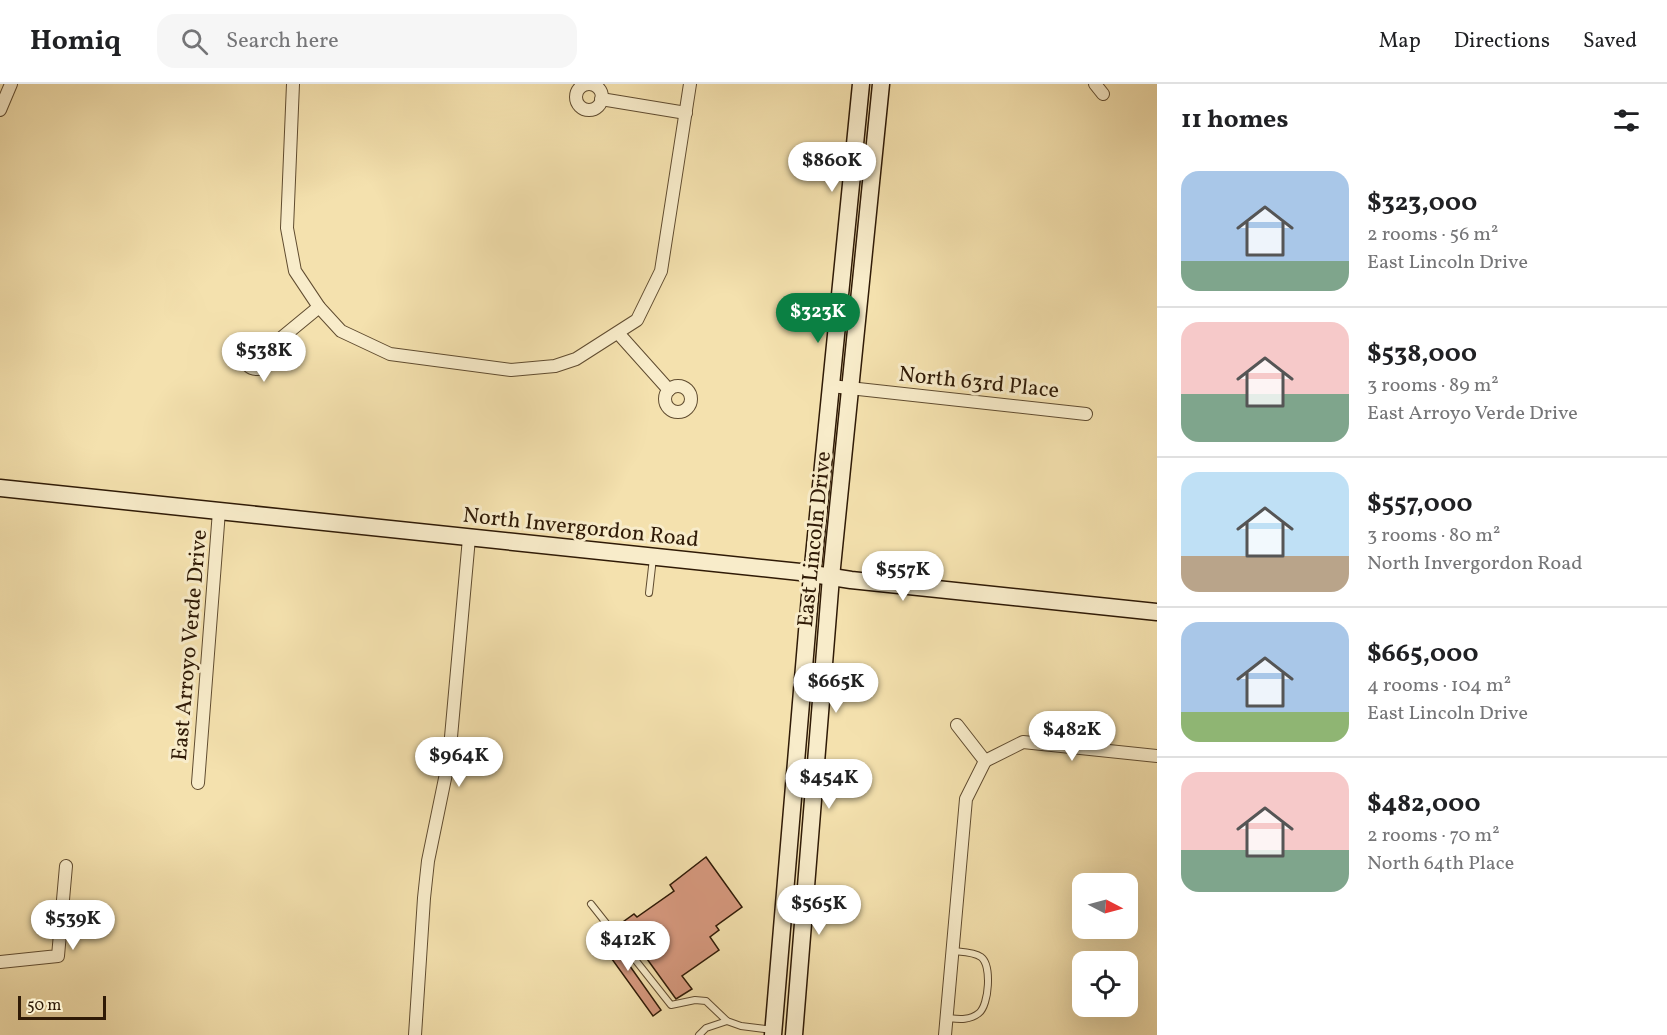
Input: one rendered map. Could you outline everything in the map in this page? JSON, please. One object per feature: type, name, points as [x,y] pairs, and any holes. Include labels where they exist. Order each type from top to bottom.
[{"type":"main road","name":"East Lincoln Drive","points":[[773,1033],[812,573],[861,84]]},
{"type":"main road","name":"East Lincoln Drive","points":[[794,1033],[831,577],[881,84]]},
{"type":"main road","name":"North Invergordon Road","points":[[0,488],[812,573],[831,577],[1157,612]]},
{"type":"main road","points":[[794,782],[813,783]]},
{"type":"main road","points":[[773,1033],[794,1033]]},
{"type":"street","points":[[0,110],[11,84]]},
{"type":"street","points":[[293,84],[287,228],[294,271],[319,308],[341,331],[390,354],[511,370],[555,366],[576,359],[637,320],[661,271],[690,84]]},
{"type":"street","points":[[1095,84],[1103,94]]},
{"type":"street","points":[[601,99],[686,113]]},
{"type":"street","points":[[268,349],[319,308]]},
{"type":"street","points":[[618,333],[669,390]]},
{"type":"street","name":"North 63rd Place","points":[[831,386],[1086,414]]},
{"type":"street","name":"East Arroyo Verde Drive","points":[[198,783],[219,511]]},
{"type":"street","points":[[415,1035],[427,870],[449,759],[469,538]]},
{"type":"street","points":[[957,725],[985,760]]},
{"type":"street","points":[[945,1035],[966,799],[985,760],[1023,742],[1157,756]]},
{"type":"street","points":[[0,962],[58,956],[66,866]]},
{"type":"lane","points":[[649,593],[653,556]]},
{"type":"lane","points":[[591,904],[670,1005],[695,1000],[706,1001],[727,1021],[773,1033]]},
{"type":"lane","points":[[947,1018],[971,1018],[984,1008],[988,974],[986,963],[979,955],[952,951]]},
{"type":"lane","points":[[699,1035],[706,1028],[727,1021]]},
{"type":"building","points":[[706,857],[742,907],[716,926],[719,930],[710,937],[719,950],[682,976],[692,989],[676,999],[642,952],[638,954],[616,927],[634,914],[637,917],[674,891],[670,885]]},
{"type":"building","points":[[604,931],[629,961],[627,962],[661,1010],[653,1016],[596,937]]}]
